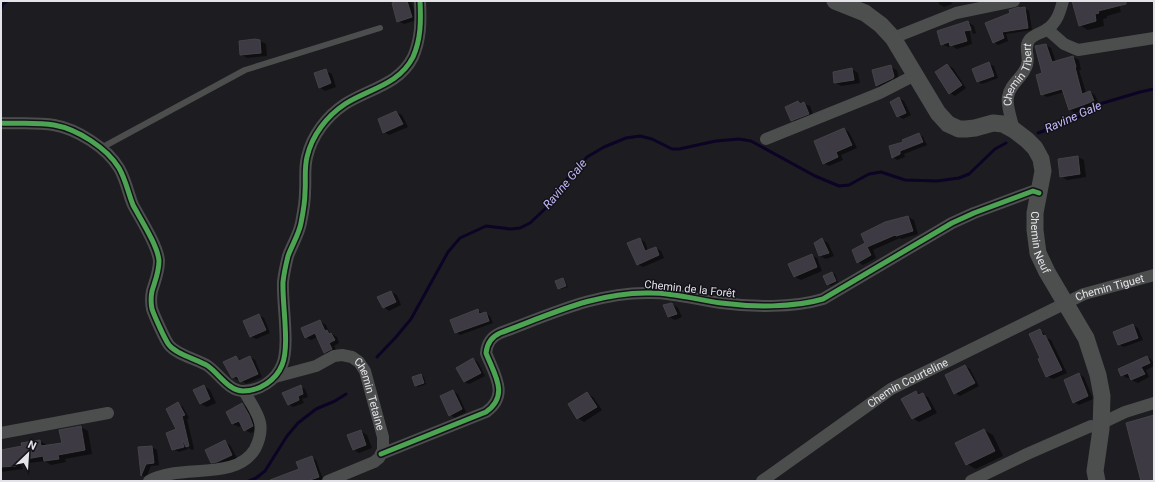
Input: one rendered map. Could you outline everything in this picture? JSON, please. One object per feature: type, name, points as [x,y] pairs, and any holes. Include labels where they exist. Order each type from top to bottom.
[{"type":"main road","name":"Chemin Neuf","points":[[834,1],[865,13],[881,25],[893,38],[938,113],[948,124],[959,129],[975,128],[993,123],[1003,124],[1014,130],[1035,148],[1041,160],[1043,171],[1034,230],[1038,253],[1047,272],[1086,338],[1098,375],[1102,396],[1102,426],[1095,472],[1097,481]]},
{"type":"street","points":[[275,377],[282,365],[285,352],[283,280],[288,255],[301,225],[305,193],[304,176],[307,156],[315,136],[328,118],[346,103],[392,80],[404,70],[412,59],[418,44],[421,29],[420,1]]},
{"type":"street","points":[[893,38],[956,13],[1014,1]]},
{"type":"street","name":"Chemin Tibert","points":[[1014,130],[1008,97],[1013,85],[1022,76],[1025,70],[1028,57],[1027,43],[1031,37],[1047,30],[1054,24],[1060,15],[1063,1]]},
{"type":"street","points":[[1047,30],[1064,44],[1078,50],[1154,38]]},
{"type":"street","points":[[766,139],[880,93],[914,75]]},
{"type":"street","points":[[1,123],[52,125],[75,132],[101,148],[110,156],[119,168],[132,202],[158,256],[158,269],[152,294],[152,309],[169,345],[176,351],[209,367],[230,386],[237,390],[244,391],[261,421],[260,438],[254,451],[245,463],[232,469],[220,472],[200,474],[168,474],[149,481]]},
{"type":"street","name":"Chemin de la Forêt","points":[[381,454],[486,412],[493,407],[500,394],[499,387],[486,353],[487,347],[494,336],[500,332],[587,301],[630,293],[676,295],[722,303],[794,306],[809,303],[824,299],[963,218],[1033,191],[1039,193]]},
{"type":"street","name":"Chemin Tiguet","points":[[1066,304],[1084,294],[1154,275]]},
{"type":"street","name":"Chemin Courteline","points":[[762,481],[891,389],[1066,304]]},
{"type":"street","name":"Chemin Tetaine","points":[[244,391],[257,388],[268,383],[275,377],[316,366],[334,356],[342,355],[356,359],[360,362],[365,371],[383,437],[384,444],[381,454]]},
{"type":"street","points":[[971,481],[1027,454],[1092,426],[1102,426],[1125,412],[1154,403]]},
{"type":"street","points":[[1,434],[108,413]]},
{"type":"street","points":[[328,481],[374,462],[381,454]]},
{"type":"lane","points":[[101,148],[245,70],[380,28]]},
{"type":"building","points":[[407,1],[412,17],[397,22],[392,3]]},
{"type":"building","points":[[1072,1],[1126,1],[1126,4],[1098,11],[1099,13],[1095,14],[1096,21],[1079,26]]},
{"type":"building","points":[[1025,7],[1028,28],[1002,32],[1004,38],[993,43],[985,23],[1010,13],[1009,10]]},
{"type":"building","points":[[968,21],[971,30],[964,31],[967,41],[950,46],[949,42],[941,45],[937,31]]},
{"type":"building","points":[[255,39],[260,40],[261,53],[240,55],[239,41]]},
{"type":"building","points":[[1046,44],[1052,62],[1073,56],[1082,94],[1090,91],[1094,101],[1069,110],[1062,89],[1041,95],[1036,75],[1042,73],[1035,46]]},
{"type":"building","points":[[989,62],[994,76],[977,82],[972,69]]},
{"type":"building","points":[[947,64],[962,85],[949,94],[935,72]]},
{"type":"building","points":[[891,65],[894,76],[893,78],[876,86],[872,70]]},
{"type":"building","points":[[852,68],[854,80],[834,83],[833,72]]},
{"type":"building","points":[[326,69],[331,83],[319,88],[314,73]]},
{"type":"building","points":[[899,97],[906,113],[897,117],[890,102]]},
{"type":"building","points":[[798,101],[800,104],[804,102],[809,114],[791,121],[785,107]]},
{"type":"building","points":[[396,111],[403,124],[383,133],[378,119]]},
{"type":"building","points":[[844,128],[852,145],[836,152],[838,157],[823,164],[814,141]]},
{"type":"building","points":[[919,133],[923,142],[900,151],[900,154],[892,158],[889,146],[903,142],[902,140]]},
{"type":"building","points":[[1078,156],[1080,174],[1060,177],[1058,159]]},
{"type":"building","points":[[908,216],[913,231],[895,235],[867,247],[871,255],[857,263],[852,250],[865,243],[861,234],[885,222]]},
{"type":"building","points":[[640,238],[645,251],[656,247],[659,255],[637,265],[627,243]]},
{"type":"building","points":[[822,238],[829,253],[819,256],[814,243]]},
{"type":"building","points":[[812,254],[817,267],[794,277],[788,264]]},
{"type":"building","points":[[832,272],[836,281],[827,285],[823,276]]},
{"type":"building","points":[[563,278],[566,286],[558,289],[555,281]]},
{"type":"building","points":[[391,291],[396,302],[383,308],[377,297]]},
{"type":"building","points":[[672,303],[677,314],[668,317],[663,305]]},
{"type":"building","points":[[478,309],[479,314],[486,312],[489,321],[455,333],[450,320]]},
{"type":"building","points":[[259,314],[266,330],[250,337],[243,321]]},
{"type":"building","points":[[320,320],[325,331],[327,330],[329,334],[331,333],[335,340],[329,343],[332,349],[324,353],[315,333],[305,338],[301,328]]},
{"type":"building","points":[[1133,324],[1138,338],[1118,345],[1113,332]]},
{"type":"building","points":[[1040,329],[1043,336],[1045,335],[1062,370],[1046,377],[1038,359],[1040,358],[1029,334]]},
{"type":"building","points":[[236,356],[239,361],[250,356],[258,374],[240,382],[237,376],[232,378],[223,362]]},
{"type":"building","points":[[1147,356],[1150,363],[1141,367],[1145,374],[1131,380],[1128,373],[1121,376],[1118,369]]},
{"type":"building","points":[[473,358],[481,373],[464,382],[456,368]]},
{"type":"building","points":[[965,365],[975,383],[954,394],[945,375]]},
{"type":"building","points":[[1079,373],[1088,396],[1073,403],[1064,380]]},
{"type":"building","points":[[421,374],[424,383],[415,386],[412,377]]},
{"type":"building","points":[[204,385],[210,399],[200,404],[193,390]]},
{"type":"building","points":[[301,385],[303,394],[298,396],[299,400],[288,405],[282,393]]},
{"type":"building","points":[[453,390],[462,409],[449,416],[440,396]]},
{"type":"building","points":[[916,391],[918,395],[923,393],[931,409],[912,419],[901,399]]},
{"type":"building","points":[[587,392],[597,407],[577,419],[568,404]]},
{"type":"building","points":[[178,402],[185,415],[182,416],[189,446],[186,447],[182,441],[184,447],[172,450],[166,433],[176,429],[166,409]]},
{"type":"building","points":[[242,403],[253,426],[244,431],[239,421],[232,424],[226,412]]},
{"type":"building","points":[[1154,415],[1154,481],[1141,481],[1126,423]]},
{"type":"building","points":[[81,426],[85,450],[58,455],[59,459],[44,461],[43,456],[15,461],[16,466],[1,467],[1,450],[22,446],[21,443],[40,440],[41,446],[62,443],[59,430]]},
{"type":"building","points":[[984,429],[995,451],[966,465],[955,443]]},
{"type":"building","points":[[361,430],[366,445],[353,450],[347,435]]},
{"type":"building","points":[[225,440],[232,455],[217,462],[211,463],[205,450]]},
{"type":"building","points":[[152,446],[154,463],[146,464],[141,476],[138,447]]},
{"type":"building","points":[[312,456],[319,477],[307,481],[270,481],[299,469],[296,462]]},
{"type":"waterway","points":[[1,9],[3,4],[7,1]]},
{"type":"waterway","name":"Ravine Gale","points":[[1038,133],[1076,119],[1093,106],[1154,89]]},
{"type":"waterway","name":"Ravine Gale","points":[[377,357],[411,319],[448,252],[460,238],[486,226],[511,229],[520,228],[530,223],[546,208],[558,189],[587,157],[604,147],[626,138],[640,136],[652,139],[672,149],[679,149],[716,141],[739,139],[751,141],[815,176],[839,186],[849,185],[869,174],[881,172],[905,180],[937,181],[959,178],[969,174],[995,149],[1006,143]]},
{"type":"waterway","name":"Ravine Gale","points":[[249,481],[265,471],[287,436],[298,423],[316,409],[335,401],[346,394]]},
{"type":"cycle path","points":[[1,123],[41,124],[63,127],[91,140],[107,153],[119,168],[133,205],[156,248],[159,265],[152,291],[152,307],[157,322],[167,342],[177,352],[208,366],[224,382],[233,388],[243,391],[255,389],[272,380],[282,365],[284,357],[286,336],[283,279],[288,256],[301,223],[305,200],[305,170],[309,149],[316,134],[332,114],[345,104],[391,80],[400,74],[407,66],[416,50],[419,37],[420,1]]},
{"type":"cycle path","points":[[381,454],[486,412],[493,405],[497,399],[499,391],[496,376],[486,353],[487,346],[490,341],[494,336],[500,333],[555,312],[593,300],[632,293],[669,294],[721,303],[759,306],[799,304],[823,299],[952,223],[974,213],[1033,191],[1039,193]]}]
